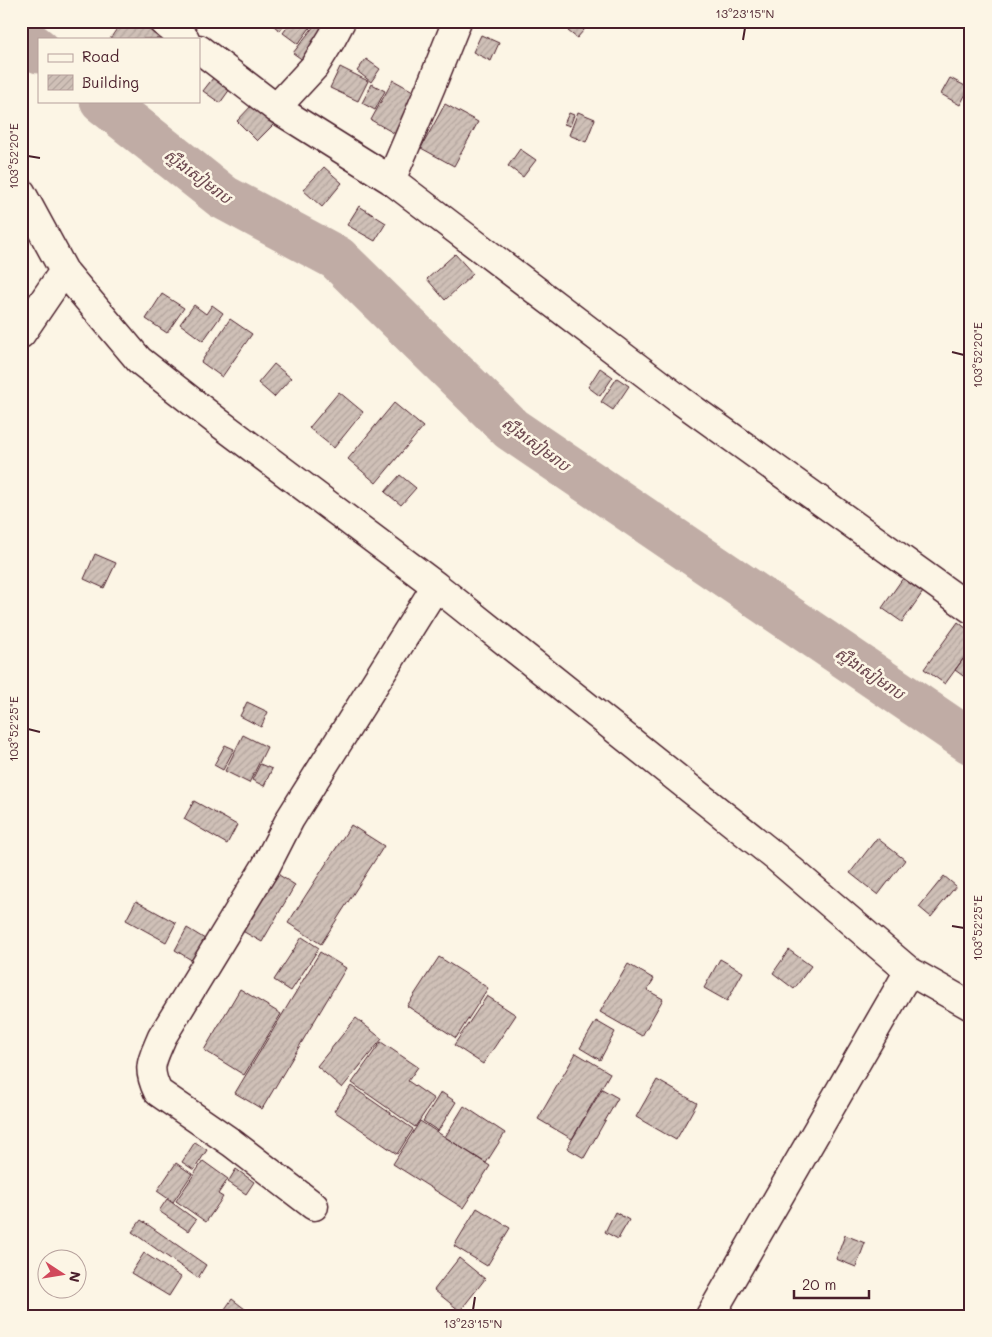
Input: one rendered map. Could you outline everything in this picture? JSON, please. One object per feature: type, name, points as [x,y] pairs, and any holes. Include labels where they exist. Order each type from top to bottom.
[{"type":"street","points":[[162,21],[184,38]]},
{"type":"street","points":[[276,108],[314,66],[341,21]]},
{"type":"street","points":[[391,180],[432,86],[457,21]]},
{"type":"street","points":[[200,50],[276,108],[391,180],[680,400],[971,609]]},
{"type":"street","points":[[21,192],[64,271],[139,360],[218,422],[436,586],[777,858],[909,971],[971,1006]]},
{"type":"street","points":[[21,334],[64,271]]},
{"type":"street","points":[[314,1206],[232,1143],[158,1092],[153,1080],[151,1065],[162,1037],[266,866],[290,819],[436,586]]},
{"type":"street","points":[[710,1316],[909,971]]},
{"type":"building","points":[[99,21],[117,21],[109,30]]},
{"type":"building","points":[[122,21],[156,21],[170,38],[111,38]]},
{"type":"building","points":[[268,21],[287,21],[280,31]]},
{"type":"building","points":[[292,21],[315,21],[298,44],[283,33]]},
{"type":"building","points":[[318,21],[326,21],[307,63],[293,53]]},
{"type":"building","points":[[576,21],[588,21],[590,23],[577,38],[568,31]]},
{"type":"building","points":[[481,35],[499,43],[491,61],[473,52]]},
{"type":"building","points":[[366,59],[380,69],[371,82],[357,71]]},
{"type":"building","points":[[340,67],[368,81],[358,101],[330,88]]},
{"type":"building","points":[[213,78],[230,89],[220,103],[203,91]]},
{"type":"building","points":[[950,78],[969,88],[960,105],[941,94]]},
{"type":"building","points":[[393,80],[422,96],[399,136],[371,120]]},
{"type":"building","points":[[372,84],[385,91],[375,110],[362,103]]},
{"type":"building","points":[[253,104],[274,124],[257,141],[237,121]]},
{"type":"building","points":[[445,104],[478,122],[454,166],[421,148]]},
{"type":"building","points":[[578,112],[595,119],[586,142],[569,135]]},
{"type":"building","points":[[569,113],[574,115],[570,126],[564,124]]},
{"type":"building","points":[[520,149],[536,160],[523,177],[508,166]]},
{"type":"building","points":[[324,167],[342,183],[322,207],[303,190]]},
{"type":"building","points":[[359,206],[386,223],[375,241],[347,225]]},
{"type":"building","points":[[455,254],[473,274],[445,300],[427,279]]},
{"type":"building","points":[[162,294],[184,308],[167,333],[146,319]]},
{"type":"building","points":[[194,305],[206,314],[212,305],[223,313],[203,341],[180,324]]},
{"type":"building","points":[[230,319],[252,334],[222,377],[201,362]]},
{"type":"building","points":[[274,364],[291,378],[274,397],[258,383]]},
{"type":"building","points":[[600,368],[613,377],[600,396],[588,387]]},
{"type":"building","points":[[617,378],[629,386],[613,410],[601,402]]},
{"type":"building","points":[[339,392],[363,412],[334,448],[309,428]]},
{"type":"building","points":[[394,403],[423,427],[376,483],[348,459]]},
{"type":"building","points":[[400,475],[416,488],[401,505],[385,492]]},
{"type":"building","points":[[95,554],[116,563],[104,588],[84,579]]},
{"type":"building","points":[[903,578],[923,592],[902,622],[882,608]]},
{"type":"building","points":[[958,622],[971,632],[971,648],[945,684],[924,669]]},
{"type":"building","points":[[970,650],[971,672],[966,678],[955,670]]},
{"type":"building","points":[[247,702],[268,712],[261,727],[240,716]]},
{"type":"building","points":[[243,735],[267,747],[249,783],[225,771]]},
{"type":"building","points":[[225,745],[234,749],[223,770],[214,765]]},
{"type":"building","points":[[260,764],[272,769],[264,786],[252,780]]},
{"type":"building","points":[[194,801],[237,825],[227,844],[184,819]]},
{"type":"building","points":[[351,825],[384,846],[321,944],[288,923]]},
{"type":"building","points":[[877,838],[905,860],[878,895],[850,873]]},
{"type":"building","points":[[271,870],[295,885],[262,942],[237,928]]},
{"type":"building","points":[[944,876],[956,886],[931,917],[919,907]]},
{"type":"building","points":[[136,901],[176,923],[166,942],[126,920]]},
{"type":"building","points":[[187,928],[205,939],[193,961],[175,950]]},
{"type":"building","points":[[302,937],[319,948],[291,991],[274,980]]},
{"type":"building","points":[[789,950],[811,966],[794,989],[773,973]]},
{"type":"building","points":[[320,952],[346,968],[262,1109],[235,1093]]},
{"type":"building","points":[[439,957],[488,988],[456,1038],[407,1006]]},
{"type":"building","points":[[720,959],[743,972],[727,1001],[704,988]]},
{"type":"building","points":[[628,964],[654,979],[647,990],[663,999],[642,1036],[600,1012]]},
{"type":"building","points":[[240,989],[281,1014],[244,1075],[204,1050]]},
{"type":"building","points":[[487,996],[516,1015],[483,1064],[454,1045]]},
{"type":"building","points":[[356,1018],[382,1039],[342,1088],[317,1066]]},
{"type":"building","points":[[596,1021],[615,1032],[600,1060],[580,1048]]},
{"type":"building","points":[[381,1042],[418,1067],[408,1081],[434,1099],[415,1127],[352,1083]]},
{"type":"building","points":[[576,1053],[610,1073],[572,1139],[538,1119]]},
{"type":"building","points":[[657,1080],[697,1103],[676,1140],[636,1117]]},
{"type":"building","points":[[351,1086],[413,1129],[397,1154],[334,1111]]},
{"type":"building","points":[[602,1089],[618,1098],[584,1158],[567,1148]]},
{"type":"building","points":[[441,1092],[456,1102],[438,1131],[423,1121]]},
{"type":"building","points":[[464,1106],[505,1133],[486,1163],[445,1137]]},
{"type":"building","points":[[420,1121],[490,1166],[463,1208],[393,1164]]},
{"type":"building","points":[[195,1142],[207,1150],[194,1170],[182,1162]]},
{"type":"building","points":[[203,1161],[228,1179],[218,1194],[223,1197],[206,1222],[176,1201]]},
{"type":"building","points":[[176,1163],[192,1174],[173,1202],[157,1191]]},
{"type":"building","points":[[236,1169],[254,1182],[246,1194],[228,1182]]},
{"type":"building","points":[[167,1199],[196,1220],[188,1231],[159,1211]]},
{"type":"building","points":[[477,1208],[510,1228],[487,1266],[454,1246]]},
{"type":"building","points":[[615,1212],[629,1220],[618,1239],[605,1232]]},
{"type":"building","points":[[141,1220],[206,1265],[198,1278],[132,1232]]},
{"type":"building","points":[[845,1235],[865,1243],[856,1267],[836,1259]]},
{"type":"building","points":[[144,1253],[181,1277],[169,1296],[131,1273]]},
{"type":"building","points":[[459,1258],[485,1279],[460,1311],[434,1290]]},
{"type":"building","points":[[232,1299],[254,1316],[220,1316]]},
{"type":"waterway","name":"ស្ទឹងសៀមរាប","points":[[21,37],[38,50]]},
{"type":"waterway","name":"ស្ទឹងសៀមរាប","points":[[103,102],[223,197],[337,258],[511,429],[971,742]]}]
